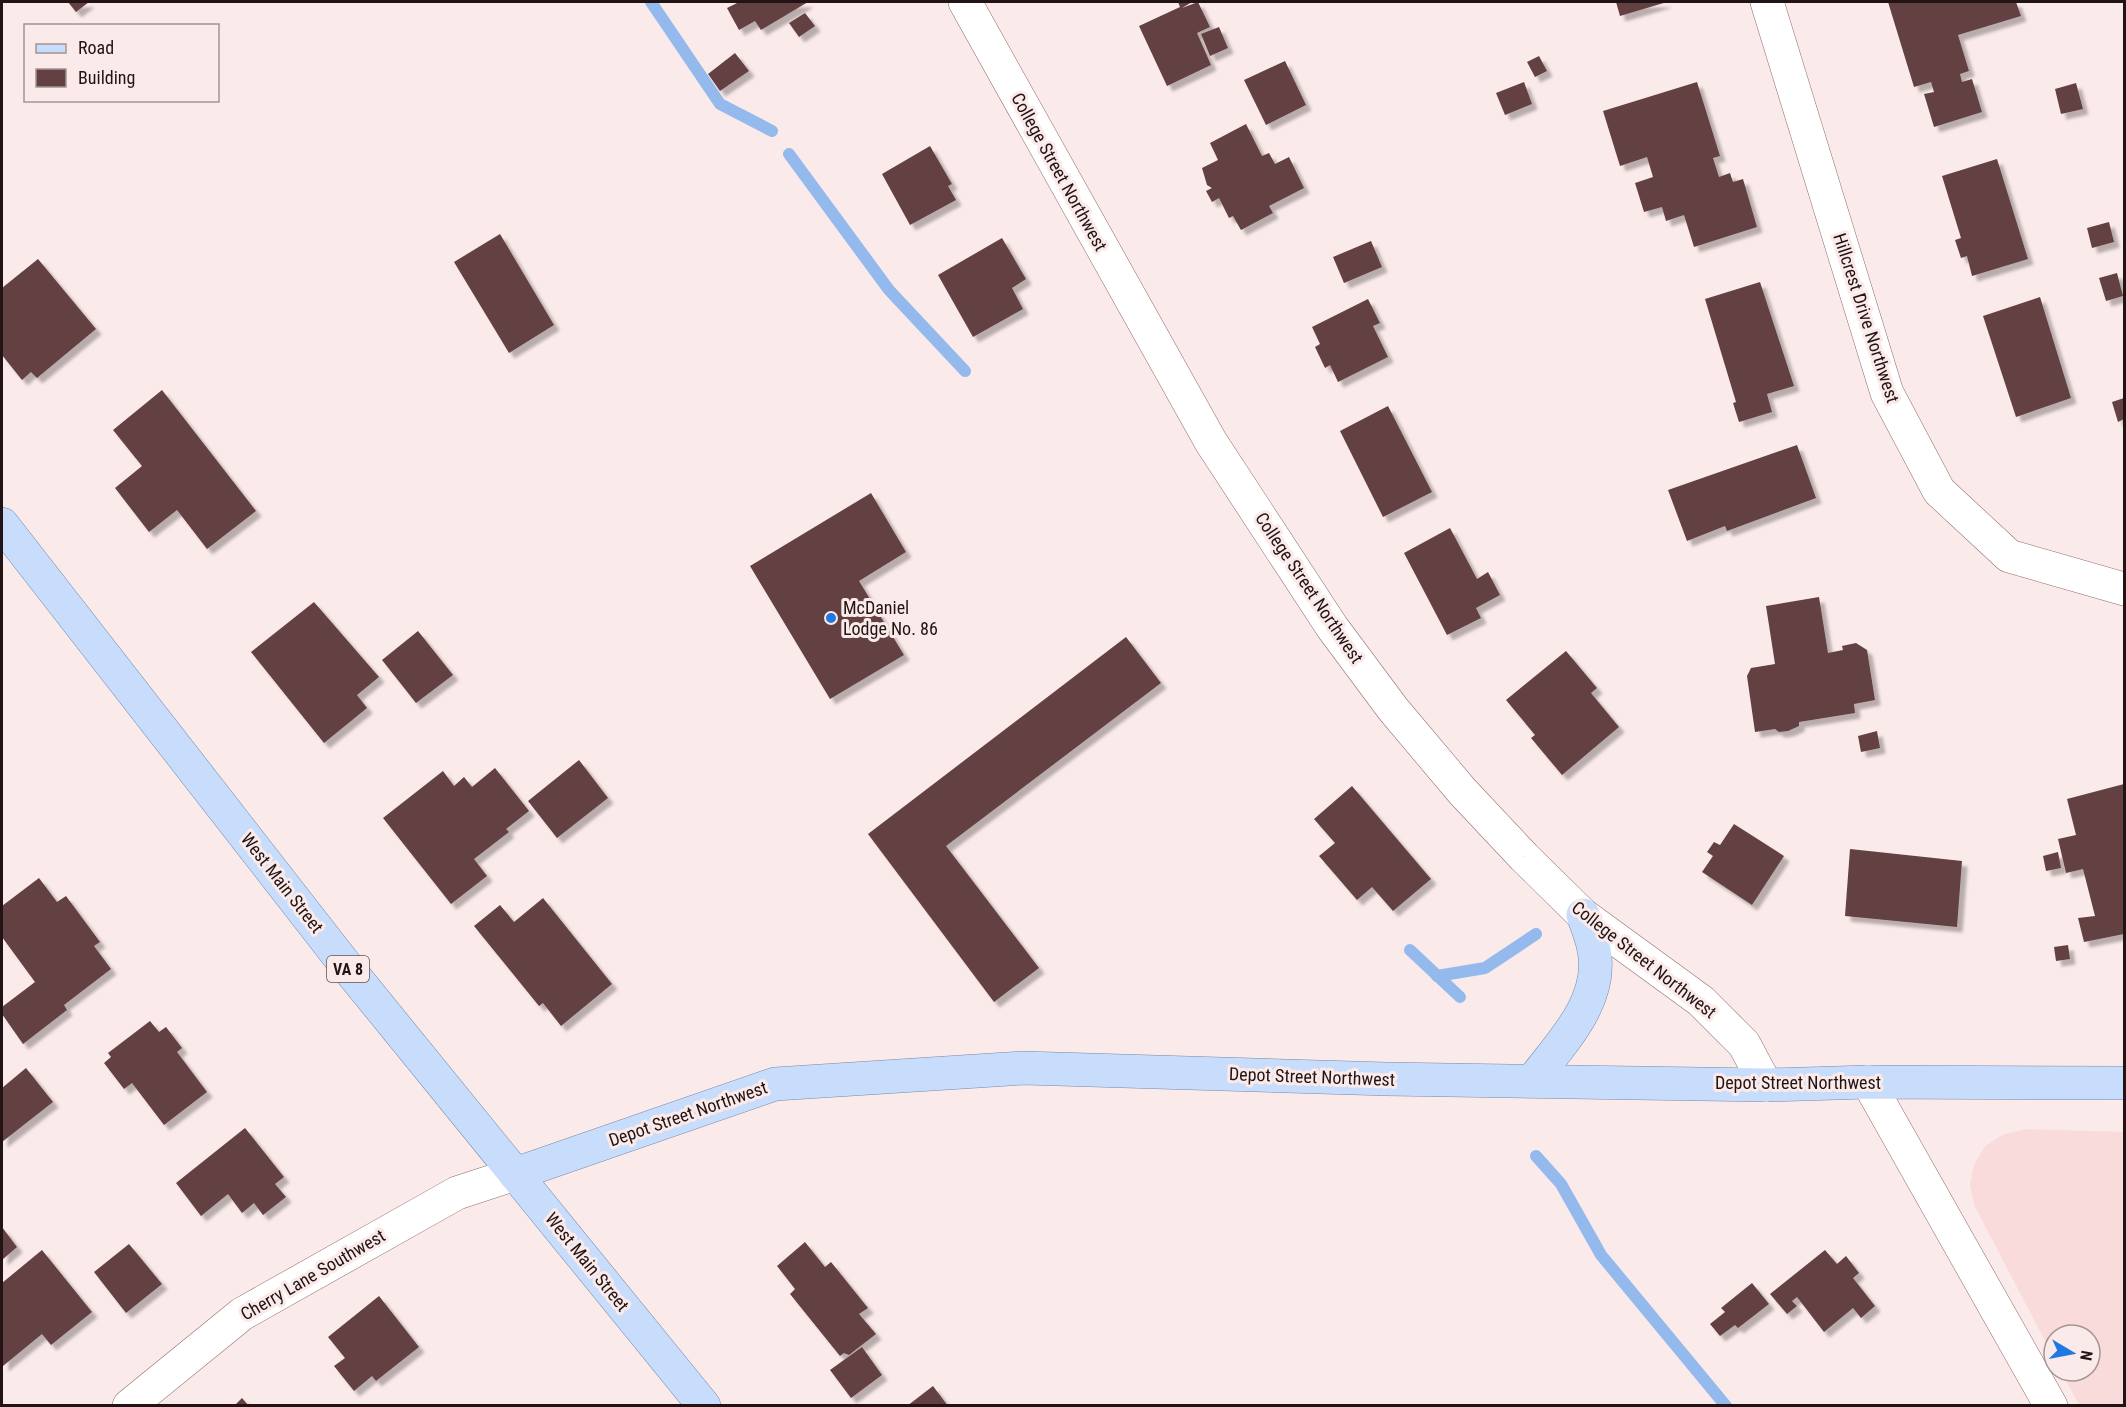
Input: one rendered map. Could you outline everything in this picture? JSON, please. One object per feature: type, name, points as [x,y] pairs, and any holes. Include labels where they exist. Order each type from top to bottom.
[{"type":"main road","name":"West Main Street","points":[[2,524],[346,967],[704,1406]]},
{"type":"main road","points":[[1533,1080],[1584,1011],[1592,992],[1596,972],[1594,950],[1583,915]]},
{"type":"main road","name":"Depot Street Northwest","points":[[515,1174],[775,1084],[1024,1068],[1387,1079],[1766,1085],[1868,1082],[2124,1083]]},
{"type":"street","name":"College Street Northwest","points":[[965,2],[1211,442],[1332,627],[1393,709],[1462,791],[1583,915],[1701,1001],[1744,1044],[1766,1085]]},
{"type":"street","name":"Hillcrest Drive Northwest","points":[[1767,2],[1887,393],[1939,491],[2009,556],[2124,589]]},
{"type":"street","points":[[1868,1082],[2051,1406]]},
{"type":"street","name":"Cherry Lane Southwest","points":[[129,1406],[242,1314],[457,1193],[515,1174]]},
{"type":"shaded area","points":[[2027,1129],[2124,1132],[2124,1405],[2079,1405],[2067,1383],[2102,1383],[2102,1323],[2042,1323],[2042,1335],[1974,1205],[1970,1185],[1974,1165],[1985,1146],[2004,1134]]},
{"type":"building","points":[[68,2],[89,2],[76,12]]},
{"type":"building","points":[[739,2],[808,2],[761,30],[755,21],[739,30],[727,8]]},
{"type":"building","points":[[1178,2],[1192,2],[1182,8],[1198,2],[1210,27],[1197,33],[1211,65],[1167,86],[1139,26],[1180,7]]},
{"type":"building","points":[[1616,2],[1667,2],[1620,16]]},
{"type":"building","points":[[1888,2],[2016,2],[2021,16],[1958,35],[1969,71],[1960,74],[1962,82],[1972,79],[1982,112],[1934,127],[1924,94],[1934,92],[1931,82],[1914,87]]},
{"type":"building","points":[[805,13],[815,26],[799,37],[789,23]]},
{"type":"building","points":[[1219,27],[1228,48],[1210,56],[1201,34]]},
{"type":"building","points":[[735,53],[749,71],[720,91],[708,74]]},
{"type":"building","points":[[1539,56],[1547,71],[1535,77],[1527,62]]},
{"type":"building","points":[[1285,61],[1306,105],[1266,125],[1244,80]]},
{"type":"building","points":[[1524,82],[1532,104],[1505,115],[1496,93]]},
{"type":"building","points":[[1697,82],[1720,156],[1713,158],[1719,177],[1730,173],[1733,182],[1743,179],[1757,227],[1694,247],[1684,215],[1666,221],[1662,207],[1644,212],[1635,183],[1653,177],[1647,157],[1620,166],[1603,111]]},
{"type":"building","points":[[2076,83],[2083,109],[2061,114],[2055,89]]},
{"type":"building","points":[[1246,124],[1262,156],[1269,153],[1275,164],[1289,157],[1304,188],[1269,206],[1273,213],[1241,230],[1233,216],[1229,218],[1219,198],[1212,202],[1206,191],[1212,188],[1207,185],[1202,168],[1218,160],[1210,143]]},
{"type":"building","points":[[930,146],[952,184],[948,186],[956,200],[910,225],[882,174]]},
{"type":"building","points":[[1997,159],[2028,259],[1972,276],[1967,256],[1961,258],[1955,240],[1961,238],[1942,176]]},
{"type":"building","points":[[2109,222],[2114,242],[2092,248],[2087,228]]},
{"type":"building","points":[[500,234],[554,325],[509,353],[454,262]]},
{"type":"building","points":[[1002,238],[1026,279],[1012,288],[1023,309],[973,337],[938,275]]},
{"type":"building","points":[[1371,241],[1382,267],[1344,283],[1333,257]]},
{"type":"building","points":[[38,259],[96,329],[37,378],[31,372],[22,380],[2,355],[2,288]]},
{"type":"building","points":[[2117,273],[2123,296],[2106,301],[2099,278]]},
{"type":"building","points":[[1760,282],[1794,386],[1767,394],[1772,412],[1739,422],[1733,403],[1736,402],[1705,299]]},
{"type":"building","points":[[2040,297],[2071,398],[2016,417],[1983,316]]},
{"type":"building","points":[[1368,299],[1380,323],[1373,326],[1388,357],[1338,382],[1330,365],[1325,368],[1315,347],[1320,344],[1312,327]]},
{"type":"building","points":[[162,390],[256,511],[207,549],[177,510],[149,532],[115,488],[142,466],[113,430]]},
{"type":"building","points":[[2124,398],[2124,419],[2118,422],[2112,402]]},
{"type":"building","points":[[1388,406],[1432,492],[1383,517],[1340,431]]},
{"type":"building","points":[[1797,445],[1816,498],[1727,531],[1725,526],[1687,541],[1668,490]]},
{"type":"building","name":"McDaniel Lodge No. 86","points":[[871,493],[906,552],[859,581],[904,655],[830,699],[750,566]]},
{"type":"building","points":[[1450,528],[1477,579],[1488,572],[1500,595],[1476,608],[1481,618],[1447,635],[1404,553]]},
{"type":"building","points":[[1819,597],[1828,653],[1843,650],[1842,646],[1856,643],[1867,650],[1875,700],[1854,704],[1855,713],[1799,722],[1799,726],[1788,731],[1779,732],[1775,729],[1755,732],[1747,676],[1751,668],[1775,664],[1766,606]]},
{"type":"building","points":[[314,602],[379,677],[357,695],[367,708],[324,743],[251,652]]},
{"type":"building","points":[[418,631],[453,675],[416,703],[382,660]]},
{"type":"building","points":[[1126,637],[1161,683],[946,846],[1039,968],[994,1002],[868,834]]},
{"type":"building","points":[[1566,651],[1597,688],[1591,693],[1619,727],[1562,775],[1531,738],[1535,735],[1506,700]]},
{"type":"building","points":[[1877,731],[1880,748],[1861,752],[1858,736]]},
{"type":"building","points":[[579,760],[608,798],[557,838],[528,801]]},
{"type":"building","points":[[495,768],[529,811],[506,829],[509,832],[474,859],[487,876],[451,904],[383,818],[443,771],[454,786],[464,777],[472,787]]},
{"type":"building","points":[[2124,784],[2124,934],[2084,942],[2078,918],[2095,916],[2083,869],[2066,873],[2058,839],[2076,835],[2067,799]]},
{"type":"building","points":[[1352,786],[1431,879],[1393,911],[1372,887],[1357,900],[1319,856],[1335,843],[1314,819]]},
{"type":"building","points":[[1734,824],[1784,856],[1752,905],[1702,872],[1713,856],[1707,852],[1714,842],[1720,845]]},
{"type":"building","points":[[1850,849],[1962,861],[1957,927],[1845,916]]},
{"type":"building","points":[[2058,852],[2061,868],[2046,871],[2043,856]]},
{"type":"building","points":[[39,878],[57,902],[66,896],[100,942],[94,946],[111,969],[64,1005],[67,1010],[23,1044],[2,1014],[2,1007],[35,982],[2,937],[2,906]]},
{"type":"building","points":[[543,898],[612,984],[561,1026],[543,1003],[539,1006],[474,926],[500,905],[514,922]]},
{"type":"building","points":[[2068,945],[2070,959],[2056,961],[2054,947]]},
{"type":"building","points":[[150,1021],[159,1032],[166,1027],[182,1048],[177,1052],[207,1092],[164,1125],[132,1083],[124,1089],[104,1063],[111,1057],[108,1053]]},
{"type":"building","points":[[26,1068],[53,1102],[2,1142],[2,1088]]},
{"type":"building","points":[[245,1128],[284,1177],[275,1184],[286,1197],[263,1215],[254,1203],[242,1213],[228,1194],[201,1216],[176,1183]]},
{"type":"building","points":[[2,1227],[17,1247],[2,1260]]},
{"type":"building","points":[[805,1242],[825,1267],[831,1262],[868,1308],[859,1314],[876,1334],[849,1355],[844,1353],[840,1356],[790,1294],[795,1289],[777,1266]]},
{"type":"building","points":[[129,1244],[162,1284],[126,1313],[94,1272]]},
{"type":"building","points":[[42,1250],[92,1312],[51,1345],[42,1334],[3,1366],[2,1283]]},
{"type":"building","points":[[1825,1250],[1837,1264],[1846,1256],[1859,1273],[1853,1278],[1875,1306],[1861,1318],[1853,1308],[1824,1332],[1797,1297],[1792,1301],[1797,1306],[1787,1314],[1770,1294]]},
{"type":"building","points":[[1752,1283],[1769,1304],[1738,1328],[1735,1325],[1720,1336],[1710,1324],[1725,1312],[1721,1308]]},
{"type":"building","points":[[379,1296],[419,1347],[376,1381],[372,1376],[354,1391],[334,1366],[345,1358],[328,1337]]},
{"type":"building","points":[[862,1347],[882,1375],[851,1398],[830,1370]]},
{"type":"building","points":[[933,1386],[948,1406],[907,1406]]},
{"type":"building","points":[[242,1398],[249,1406],[234,1406]]},
{"type":"waterway","points":[[651,2],[720,104],[772,131]]},
{"type":"waterway","points":[[789,154],[889,290],[965,371]]},
{"type":"waterway","points":[[1437,976],[1485,968],[1536,934]]},
{"type":"waterway","points":[[1410,950],[1460,997]]},
{"type":"waterway","points":[[1536,1156],[1561,1184],[1601,1255],[1726,1406]]},
{"type":"place","name":"McDaniel Lodge No. 86","points":[[831,618]]}]
